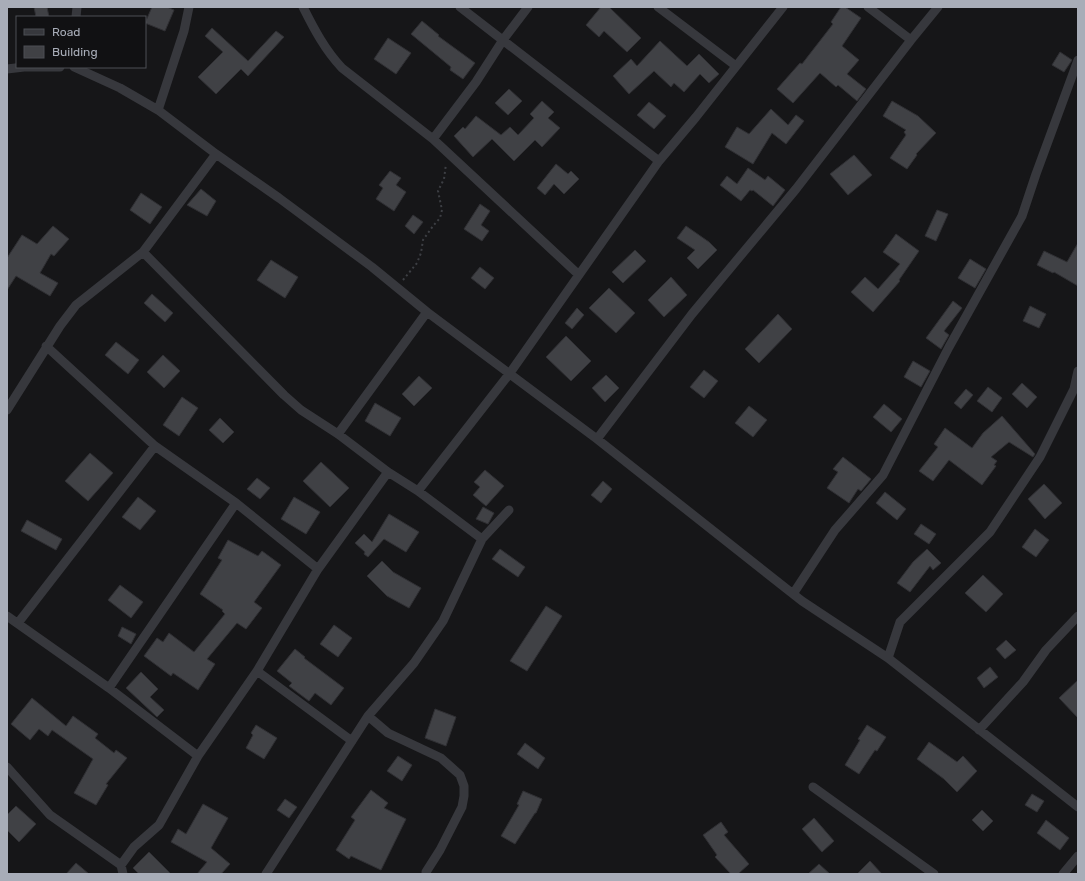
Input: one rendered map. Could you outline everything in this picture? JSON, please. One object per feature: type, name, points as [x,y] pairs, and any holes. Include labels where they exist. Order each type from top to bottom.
[{"type":"street","points":[[158,110],[184,31],[189,7]]},
{"type":"street","points":[[303,7],[319,38],[336,62],[433,139],[579,275]]},
{"type":"street","points":[[460,7],[659,161]]},
{"type":"street","points":[[433,139],[476,82],[528,7]]},
{"type":"street","points":[[658,7],[736,66]]},
{"type":"street","points":[[418,491],[510,374],[659,161],[783,7]]},
{"type":"street","points":[[868,7],[910,40]]},
{"type":"street","points":[[597,439],[692,314],[796,189],[910,40],[938,7]]},
{"type":"street","points":[[793,594],[835,530],[883,475],[949,347],[1022,216],[1078,60]]},
{"type":"street","points":[[76,68],[120,88],[158,110],[216,154],[341,244],[427,312],[597,439],[793,594],[888,658],[1078,807]]},
{"type":"street","points":[[7,410],[46,346],[76,305],[143,252],[216,154]]},
{"type":"street","points":[[143,252],[284,395],[301,410],[338,434],[388,472],[418,491],[482,540]]},
{"type":"street","points":[[338,434],[427,312]]},
{"type":"street","points":[[46,346],[155,446],[236,503],[318,569]]},
{"type":"street","points":[[888,658],[900,622],[990,532],[1040,457],[1074,389],[1078,371]]},
{"type":"street","points":[[18,623],[155,446]]},
{"type":"street","points":[[7,767],[50,815],[122,869],[134,847],[159,825],[198,756],[257,671],[318,569],[388,472]]},
{"type":"street","points":[[109,688],[236,503]]},
{"type":"street","points":[[266,874],[368,716],[414,662],[443,621],[482,540],[509,510]]},
{"type":"street","points":[[7,616],[109,688],[198,756]]},
{"type":"street","points":[[979,730],[1023,682],[1046,650],[1076,622]]},
{"type":"street","points":[[257,671],[352,741]]},
{"type":"street","points":[[368,716],[388,733],[441,758],[460,775],[462,780],[464,786],[462,807],[440,850],[426,872]]},
{"type":"street","points":[[813,787],[934,874]]},
{"type":"street","points":[[1063,874],[1078,856]]},
{"type":"path","points":[[398,288],[407,274],[417,263],[421,253],[423,240],[440,218],[442,210],[438,192],[444,179],[448,153]]},
{"type":"building","points":[[34,7],[47,7],[49,16],[36,16]]},
{"type":"building","points":[[152,7],[167,7],[174,10],[165,31],[146,23]]},
{"type":"building","points":[[601,7],[609,7],[641,38],[627,52],[604,31],[599,37],[586,25]]},
{"type":"building","points":[[841,7],[845,7],[861,18],[842,46],[859,60],[847,74],[866,89],[857,101],[838,85],[836,87],[820,73],[793,103],[777,89],[800,63],[802,64],[833,24],[831,22]]},
{"type":"building","points":[[422,21],[439,35],[438,36],[475,63],[463,79],[450,70],[451,67],[411,34]]},
{"type":"building","points":[[212,28],[248,61],[276,31],[284,37],[248,76],[241,69],[216,94],[198,77],[223,52],[205,36]]},
{"type":"building","points":[[388,38],[411,53],[396,74],[374,59]]},
{"type":"building","points":[[660,41],[687,66],[699,54],[719,74],[709,83],[700,74],[684,92],[674,83],[671,87],[654,71],[629,94],[613,76],[631,59],[637,66]]},
{"type":"building","points":[[1060,52],[1072,60],[1064,72],[1052,65]]},
{"type":"building","points":[[509,89],[522,101],[508,115],[495,103]]},
{"type":"building","points":[[542,101],[554,112],[548,118],[560,128],[542,147],[535,140],[514,161],[492,139],[473,157],[454,136],[463,127],[465,129],[476,116],[501,135],[510,127],[518,135],[534,118],[530,114]]},
{"type":"building","points":[[892,101],[918,116],[936,133],[916,154],[917,155],[907,169],[890,158],[906,135],[904,132],[906,130],[883,116]]},
{"type":"building","points":[[649,102],[666,116],[654,129],[637,115]]},
{"type":"building","points":[[771,109],[788,125],[796,115],[804,121],[786,144],[772,133],[753,164],[725,147],[737,127],[749,134]]},
{"type":"building","points":[[854,155],[872,175],[848,195],[830,174]]},
{"type":"building","points":[[556,164],[568,174],[571,171],[579,179],[564,194],[554,184],[545,195],[537,188]]},
{"type":"building","points":[[748,168],[765,180],[768,176],[785,190],[773,206],[753,190],[750,190],[741,201],[720,185],[727,176],[737,184]]},
{"type":"building","points":[[390,171],[401,178],[396,185],[406,192],[394,211],[376,199],[383,188],[379,185]]},
{"type":"building","points":[[201,189],[216,201],[207,216],[187,205]]},
{"type":"building","points":[[141,193],[162,207],[150,224],[130,210]]},
{"type":"building","points":[[480,204],[490,211],[481,225],[489,231],[482,241],[464,229]]},
{"type":"building","points":[[937,210],[948,214],[936,241],[925,236]]},
{"type":"building","points":[[413,215],[423,222],[414,234],[405,226]]},
{"type":"building","points":[[53,226],[69,239],[54,256],[51,254],[40,273],[58,283],[50,296],[16,276],[7,290],[7,258],[22,235],[37,244]]},
{"type":"building","points":[[686,226],[709,242],[717,250],[698,269],[687,258],[695,250],[677,238]]},
{"type":"building","points":[[896,234],[919,251],[899,280],[900,281],[873,312],[851,292],[865,277],[878,289],[900,264],[883,252]]},
{"type":"building","points":[[1078,243],[1078,286],[1054,272],[1053,273],[1037,265],[1044,251],[1067,262]]},
{"type":"building","points":[[635,250],[646,261],[623,283],[612,272]]},
{"type":"building","points":[[970,259],[986,269],[975,288],[958,278]]},
{"type":"building","points":[[271,260],[298,277],[285,298],[257,280]]},
{"type":"building","points":[[480,267],[494,278],[485,289],[471,278]]},
{"type":"building","points":[[671,277],[687,295],[664,317],[648,300]]},
{"type":"building","points":[[609,288],[635,313],[616,333],[589,308]]},
{"type":"building","points":[[152,294],[173,313],[165,322],[144,303]]},
{"type":"building","points":[[953,301],[962,308],[944,331],[949,335],[941,349],[926,338]]},
{"type":"building","points":[[1030,306],[1046,314],[1039,328],[1023,321]]},
{"type":"building","points":[[577,308],[584,315],[572,329],[565,323]]},
{"type":"building","points":[[778,314],[792,329],[759,363],[745,349]]},
{"type":"building","points":[[566,336],[591,361],[571,381],[546,357]]},
{"type":"building","points":[[116,342],[139,360],[128,374],[105,355]]},
{"type":"building","points":[[163,355],[180,371],[164,388],[147,372]]},
{"type":"building","points":[[913,361],[930,371],[921,387],[904,377]]},
{"type":"building","points":[[704,370],[718,381],[704,398],[690,387]]},
{"type":"building","points":[[606,375],[619,388],[605,402],[592,388]]},
{"type":"building","points":[[419,376],[432,388],[414,406],[402,394]]},
{"type":"building","points":[[1022,383],[1037,397],[1027,408],[1012,394]]},
{"type":"building","points":[[988,387],[1002,398],[992,412],[977,401]]},
{"type":"building","points":[[966,389],[973,395],[961,409],[954,403]]},
{"type":"building","points":[[182,397],[198,408],[179,436],[163,425]]},
{"type":"building","points":[[375,403],[401,418],[390,436],[365,421]]},
{"type":"building","points":[[884,404],[902,419],[891,432],[873,417]]},
{"type":"building","points":[[749,406],[767,420],[753,437],[735,423]]},
{"type":"building","points":[[1002,416],[1035,454],[1033,457],[1009,442],[991,457],[997,461],[994,465],[996,466],[982,485],[949,460],[933,481],[919,471],[938,447],[934,444],[945,428],[972,448],[983,433]]},
{"type":"building","points":[[220,418],[234,432],[223,443],[209,430]]},
{"type":"building","points":[[90,453],[113,473],[88,501],[65,481]]},
{"type":"building","points":[[843,457],[871,479],[861,491],[858,489],[849,503],[827,488],[838,472],[833,469]]},
{"type":"building","points":[[321,462],[349,488],[330,507],[303,481]]},
{"type":"building","points":[[485,470],[504,486],[486,506],[473,495],[480,487],[474,482]]},
{"type":"building","points":[[257,478],[270,488],[260,499],[247,489]]},
{"type":"building","points":[[603,481],[612,489],[601,503],[591,495]]},
{"type":"building","points":[[1044,484],[1062,503],[1045,519],[1028,499]]},
{"type":"building","points":[[885,492],[906,509],[897,520],[876,503]]},
{"type":"building","points":[[138,497],[156,511],[140,530],[122,517]]},
{"type":"building","points":[[294,497],[320,512],[306,534],[281,519]]},
{"type":"building","points":[[483,507],[494,513],[488,524],[476,519]]},
{"type":"building","points":[[389,514],[419,532],[406,552],[384,539],[368,557],[364,554],[365,552],[355,543],[364,534],[372,542]]},
{"type":"building","points":[[27,520],[62,539],[56,550],[21,531]]},
{"type":"building","points":[[921,524],[936,534],[929,544],[914,534]]},
{"type":"building","points":[[1035,529],[1049,540],[1036,557],[1022,547]]},
{"type":"building","points":[[228,540],[258,556],[262,551],[281,565],[254,602],[262,608],[246,629],[237,623],[207,659],[215,664],[198,690],[173,673],[171,676],[144,656],[157,638],[163,642],[169,633],[194,652],[225,614],[222,611],[223,610],[200,594],[222,560],[218,558]]},
{"type":"building","points":[[500,549],[525,567],[518,577],[492,559]]},
{"type":"building","points":[[927,549],[941,563],[933,570],[930,566],[910,592],[897,583],[913,562]]},
{"type":"building","points":[[382,561],[393,572],[421,588],[409,608],[387,596],[367,576]]},
{"type":"building","points":[[983,575],[1003,594],[986,612],[965,593]]},
{"type":"building","points":[[120,585],[143,602],[131,618],[108,600]]},
{"type":"building","points":[[546,606],[562,616],[527,671],[510,661]]},
{"type":"building","points":[[334,625],[352,638],[338,657],[320,644]]},
{"type":"building","points":[[122,627],[136,634],[131,644],[118,636]]},
{"type":"building","points":[[1006,640],[1016,650],[1005,659],[996,649]]},
{"type":"building","points":[[295,649],[305,657],[304,658],[344,688],[331,705],[315,693],[309,701],[289,686],[292,683],[277,671]]},
{"type":"building","points":[[990,667],[998,677],[984,688],[977,678]]},
{"type":"building","points":[[141,672],[158,689],[150,697],[164,710],[157,717],[126,688]]},
{"type":"building","points":[[1078,680],[1078,718],[1059,698]]},
{"type":"building","points":[[32,698],[66,726],[73,716],[98,734],[95,738],[114,753],[116,750],[127,758],[106,784],[108,785],[96,805],[74,793],[93,759],[52,730],[48,736],[39,729],[30,740],[11,724]]},
{"type":"building","points":[[435,709],[456,717],[446,746],[425,738]]},
{"type":"building","points":[[256,725],[277,738],[264,759],[246,748],[253,735],[251,733]]},
{"type":"building","points":[[867,725],[886,737],[877,751],[875,750],[859,774],[845,765]]},
{"type":"building","points":[[929,742],[957,762],[963,756],[977,771],[957,792],[944,779],[917,759]]},
{"type":"building","points":[[525,743],[545,758],[538,769],[517,754]]},
{"type":"building","points":[[398,756],[412,765],[402,781],[387,771]]},
{"type":"building","points":[[371,790],[388,803],[384,808],[406,819],[381,870],[351,856],[349,859],[336,850],[355,820],[351,817]]},
{"type":"building","points":[[523,791],[542,799],[536,813],[515,844],[501,836],[519,805],[517,804]]},
{"type":"building","points":[[1032,794],[1044,801],[1037,812],[1025,805]]},
{"type":"building","points":[[285,799],[297,807],[289,818],[277,810]]},
{"type":"building","points":[[203,804],[228,818],[211,848],[230,864],[221,874],[197,874],[207,862],[171,842],[178,829],[186,834]]},
{"type":"building","points":[[16,806],[36,824],[19,842],[7,830],[7,815]]},
{"type":"building","points":[[982,810],[993,821],[983,831],[972,820]]},
{"type":"building","points":[[814,818],[834,841],[822,852],[802,829]]},
{"type":"building","points":[[1046,820],[1069,838],[1060,850],[1037,833]]},
{"type":"building","points":[[721,822],[728,832],[724,835],[749,864],[738,874],[731,874],[715,857],[717,855],[703,835]]},
{"type":"building","points":[[149,852],[171,874],[139,874],[133,868]]},
{"type":"building","points":[[870,861],[882,874],[857,874]]},
{"type":"building","points":[[76,863],[89,874],[66,874]]},
{"type":"building","points":[[819,864],[830,874],[808,874]]}]
